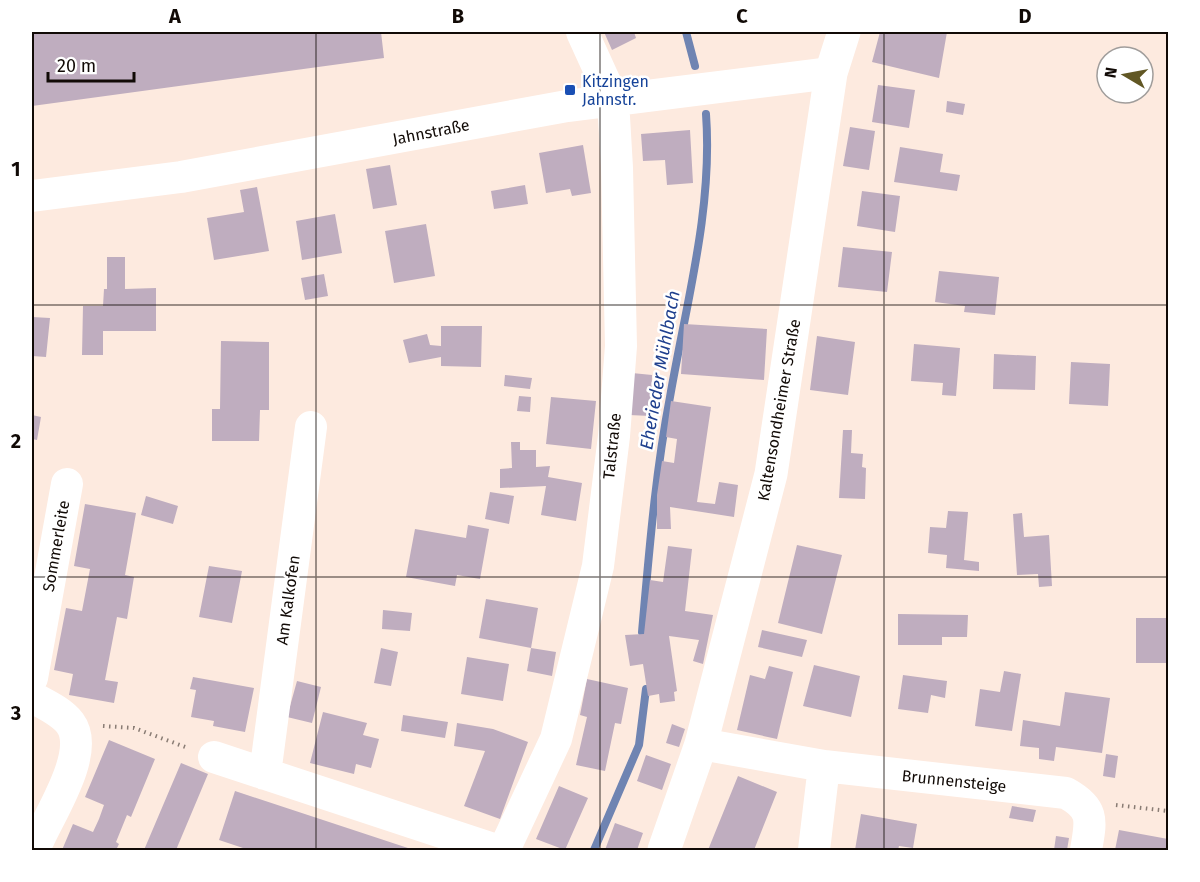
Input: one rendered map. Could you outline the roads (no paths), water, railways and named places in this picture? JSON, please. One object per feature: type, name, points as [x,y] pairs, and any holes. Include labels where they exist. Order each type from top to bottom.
[{"type":"main road","name":"Kaltensondheimer Straße","points":[[664,850],[701,744],[771,474],[831,73],[844,32]]},
{"type":"street","name":"Talstraße","points":[[504,850],[556,739],[598,566],[614,436],[621,346],[613,100],[582,32]]},
{"type":"street","name":"Jahnstraße","points":[[32,196],[181,177],[613,100],[831,73]]},
{"type":"street","name":"Am Kalkofen","points":[[265,774],[311,427]]},
{"type":"street","name":"Sommerleite","points":[[32,678],[67,484]]},
{"type":"street","points":[[32,697],[53,709],[71,724],[77,746],[73,767],[39,839]]},
{"type":"street","name":"Brunnensteige","points":[[701,744],[824,766],[1066,793],[1082,802],[1089,814],[1086,850]]},
{"type":"street","points":[[214,757],[496,850]]},
{"type":"street","points":[[814,850],[824,766]]},
{"type":"waterway","name":"Eherieder Mühlbach","points":[[686,32],[695,66]]},
{"type":"waterway","name":"Eherieder Mühlbach","points":[[642,632],[660,456],[702,221],[706,185],[706,114]]},
{"type":"waterway","name":"Eherieder Mühlbach","points":[[594,850],[639,745],[646,689]]},
{"type":"place","name":"Kitzingen Jahnstr.","points":[[570,90]]}]
